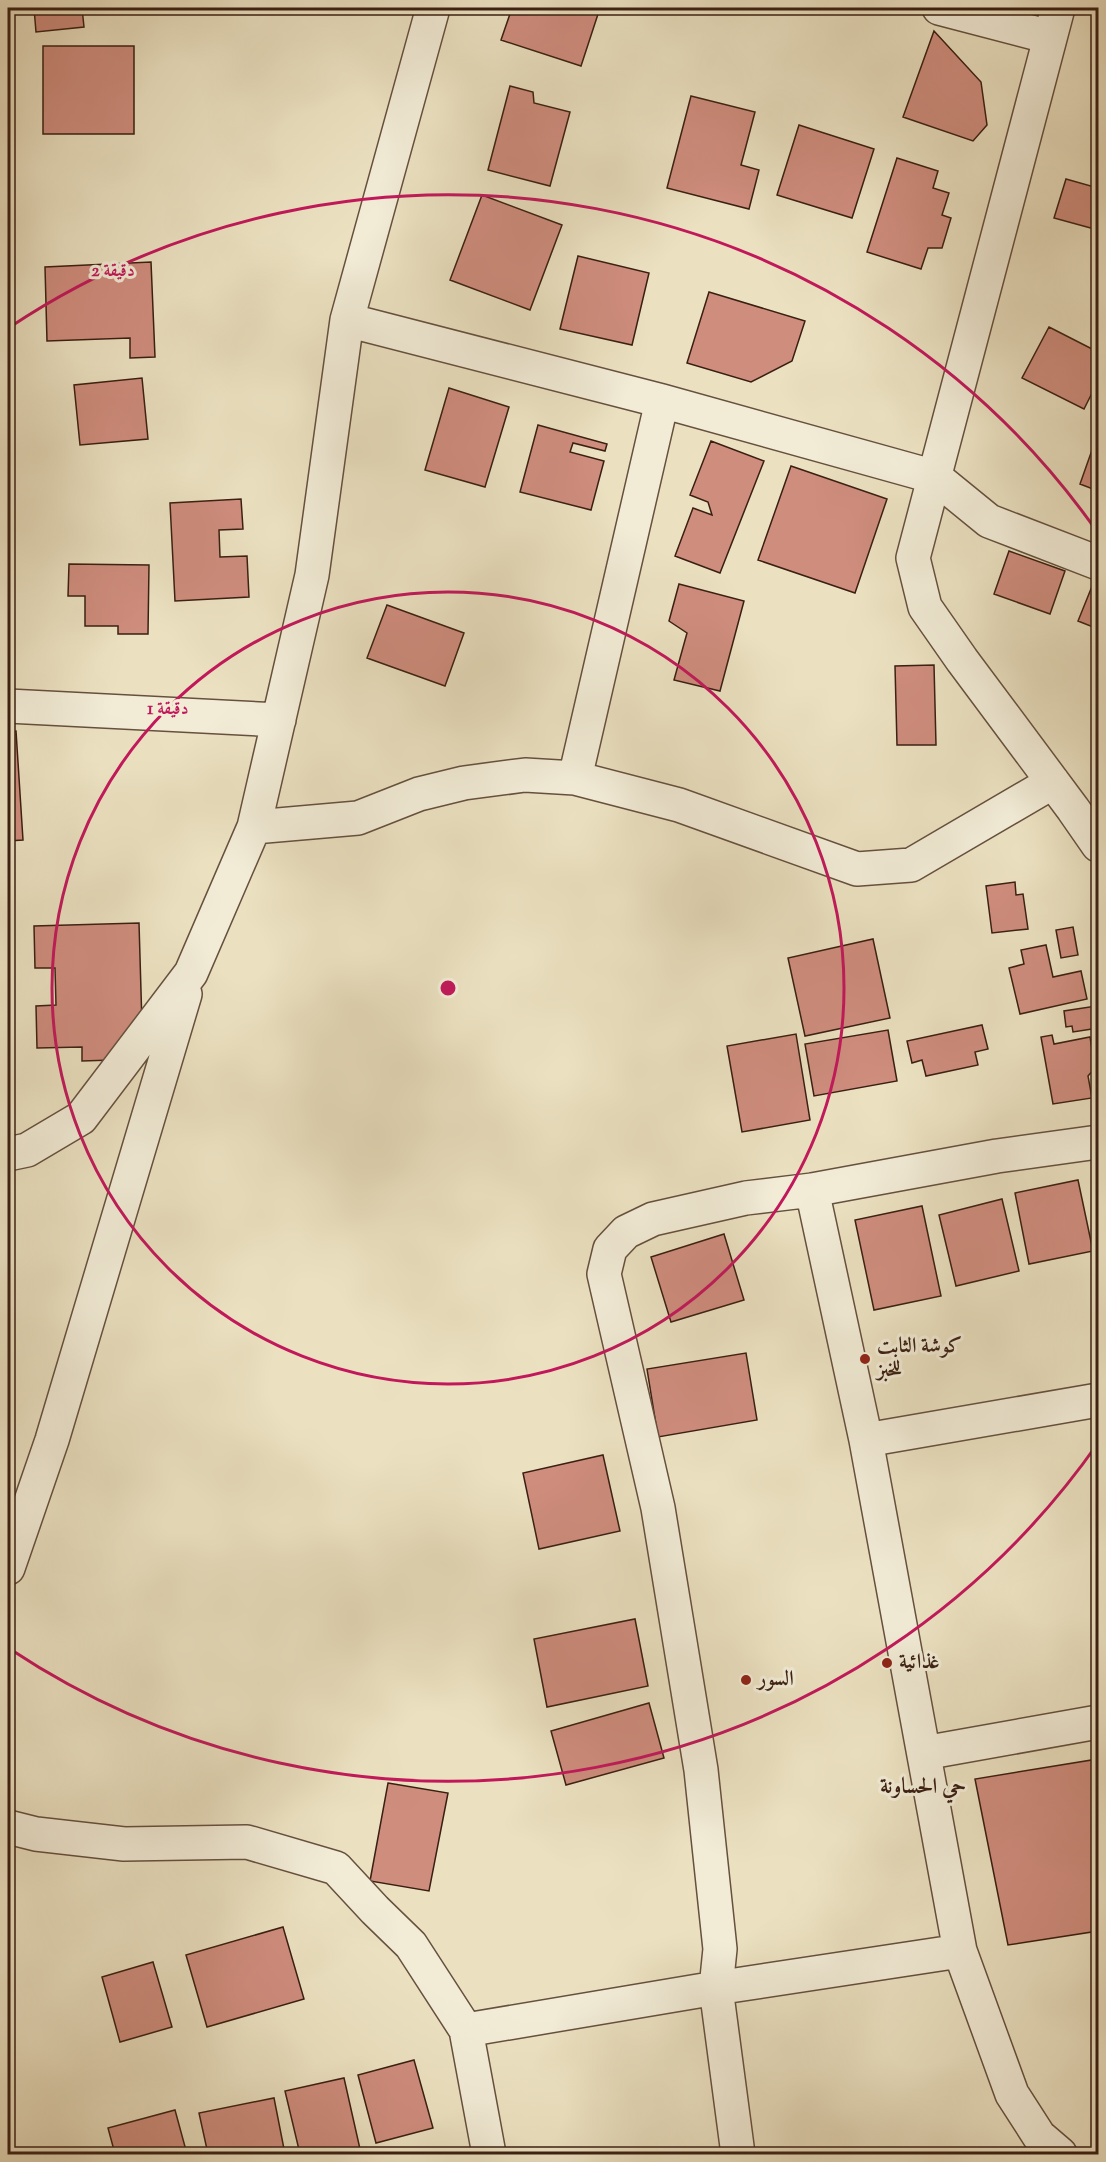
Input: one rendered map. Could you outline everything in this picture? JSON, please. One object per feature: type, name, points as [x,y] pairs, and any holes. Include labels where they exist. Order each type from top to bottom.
[{"type":"street","points":[[8,1568],[52,1440],[191,973],[255,827],[312,575],[347,320],[433,8]]},
{"type":"street","points":[[939,8],[1054,22],[913,558],[925,607],[1098,845]]},
{"type":"street","points":[[347,320],[662,401],[934,477],[989,520],[1098,563]]},
{"type":"street","points":[[575,778],[662,401]]},
{"type":"street","points":[[8,706],[279,720]]},
{"type":"street","points":[[255,827],[358,818],[419,794],[464,783],[525,775],[575,778],[679,806],[857,869],[911,865],[1053,782]]},
{"type":"street","points":[[8,1154],[27,1150],[81,1118],[191,973]]},
{"type":"street","points":[[738,2154],[716,1988],[720,1949],[701,1770],[658,1509],[604,1274],[610,1249],[626,1232],[652,1219],[746,1198],[812,1190],[998,1156],[1098,1142]]},
{"type":"street","points":[[812,1190],[866,1440],[960,1951],[1012,2094],[1039,2136],[1060,2154]]},
{"type":"street","points":[[866,1440],[1098,1400]]},
{"type":"street","points":[[924,1752],[1098,1722]]},
{"type":"street","points":[[8,1827],[36,1834],[124,1844],[247,1842],[336,1868],[411,1945],[466,2031],[489,2154]]},
{"type":"street","points":[[466,2031],[716,1988],[960,1951]]},
{"type":"building","points":[[34,8],[82,8],[84,27],[36,32]]},
{"type":"building","points":[[512,8],[600,8],[581,66],[501,40]]},
{"type":"building","points":[[934,31],[981,82],[987,125],[973,141],[903,117]]},
{"type":"building","points":[[43,46],[134,46],[134,134],[43,134]]},
{"type":"building","points":[[510,86],[533,92],[534,103],[570,112],[550,186],[488,170]]},
{"type":"building","points":[[691,96],[755,112],[741,165],[759,170],[749,209],[667,188]]},
{"type":"building","points":[[799,125],[874,149],[852,218],[777,195]]},
{"type":"building","points":[[897,158],[938,171],[933,188],[949,193],[942,215],[951,218],[942,248],[928,248],[921,269],[867,252]]},
{"type":"building","points":[[1066,179],[1098,188],[1098,230],[1054,218]]},
{"type":"building","points":[[482,195],[562,225],[530,310],[450,280]]},
{"type":"building","points":[[578,256],[649,273],[632,345],[560,329]]},
{"type":"building","points":[[151,262],[155,357],[130,358],[130,338],[47,341],[45,267]]},
{"type":"building","points":[[709,292],[805,321],[792,361],[751,382],[687,363]]},
{"type":"building","points":[[1049,327],[1098,352],[1098,381],[1084,409],[1022,378]]},
{"type":"building","points":[[142,378],[148,439],[80,445],[74,385]]},
{"type":"building","points":[[449,388],[509,407],[485,487],[425,470]]},
{"type":"building","points":[[538,425],[607,444],[605,451],[573,443],[570,452],[604,461],[591,510],[520,492]]},
{"type":"building","points":[[1098,433],[1098,491],[1080,484]]},
{"type":"building","points":[[711,441],[764,461],[720,573],[675,556],[693,508],[712,515],[708,502],[690,495]]},
{"type":"building","points":[[791,466],[887,499],[855,593],[758,560]]},
{"type":"building","points":[[241,499],[243,529],[219,530],[220,557],[247,556],[249,597],[175,601],[170,503]]},
{"type":"building","points":[[1009,551],[1065,571],[1050,614],[994,594]]},
{"type":"building","points":[[69,564],[149,565],[148,634],[118,634],[118,626],[85,626],[85,596],[68,596]]},
{"type":"building","points":[[1095,579],[1098,581],[1098,629],[1078,621]]},
{"type":"building","points":[[679,584],[744,601],[720,691],[674,680],[687,633],[669,621]]},
{"type":"building","points":[[387,605],[464,633],[445,686],[367,658]]},
{"type":"building","points":[[934,665],[936,745],[897,745],[895,666]]},
{"type":"building","points":[[16,731],[23,840],[8,841],[8,732]]},
{"type":"building","points":[[1015,882],[1016,895],[1023,894],[1028,929],[992,933],[986,886]]},
{"type":"building","points":[[139,923],[143,1059],[82,1061],[82,1047],[37,1048],[36,1006],[56,1005],[55,968],[35,968],[34,926]]},
{"type":"building","points":[[1073,927],[1078,955],[1061,958],[1056,930]]},
{"type":"building","points":[[873,939],[890,1018],[805,1036],[788,958]]},
{"type":"building","points":[[1046,945],[1053,977],[1081,971],[1087,999],[1020,1014],[1009,968],[1024,964],[1021,950]]},
{"type":"building","points":[[1096,1006],[1098,1028],[1073,1032],[1072,1026],[1066,1027],[1064,1011]]},
{"type":"building","points":[[982,1025],[988,1049],[975,1052],[978,1065],[926,1076],[922,1060],[912,1063],[907,1041]]},
{"type":"building","points":[[888,1030],[897,1081],[814,1096],[805,1044]]},
{"type":"building","points":[[796,1034],[810,1120],[742,1132],[727,1046]]},
{"type":"building","points":[[1052,1035],[1054,1044],[1090,1037],[1095,1068],[1088,1076],[1092,1098],[1053,1104],[1041,1037]]},
{"type":"building","points":[[1078,1180],[1093,1251],[1029,1264],[1015,1193]]},
{"type":"building","points":[[1002,1199],[1019,1271],[956,1286],[939,1215]]},
{"type":"building","points":[[922,1206],[941,1296],[874,1310],[855,1220]]},
{"type":"building","points":[[724,1234],[744,1300],[671,1322],[651,1257]]},
{"type":"building","points":[[746,1353],[757,1420],[658,1437],[647,1369]]},
{"type":"building","points":[[603,1455],[620,1531],[539,1549],[523,1473]]},
{"type":"building","points":[[635,1619],[648,1686],[547,1707],[534,1639]]},
{"type":"building","points":[[649,1703],[664,1758],[566,1785],[551,1731]]},
{"type":"building","points":[[1098,1759],[1098,1931],[1008,1945],[975,1779]]},
{"type":"building","points":[[388,1783],[448,1793],[429,1891],[370,1881]]},
{"type":"building","points":[[283,1927],[304,1999],[207,2027],[186,1955]]},
{"type":"building","points":[[153,1962],[172,2027],[120,2042],[102,1977]]},
{"type":"building","points":[[414,2060],[433,2128],[376,2143],[358,2075]]},
{"type":"building","points":[[344,2078],[360,2149],[334,2154],[300,2154],[285,2091]]},
{"type":"building","points":[[274,2098],[285,2154],[208,2154],[199,2113]]},
{"type":"building","points":[[175,2110],[187,2154],[115,2154],[108,2128]]},
{"type":"place","name":"كوشة الثابت للخبز","points":[[865,1359]]},
{"type":"place","name":"غذائية","points":[[887,1663]]},
{"type":"place","name":"السور","points":[[746,1680]]},
{"type":"district","name":"حي الحساونة","points":[[923,1788]]}]
